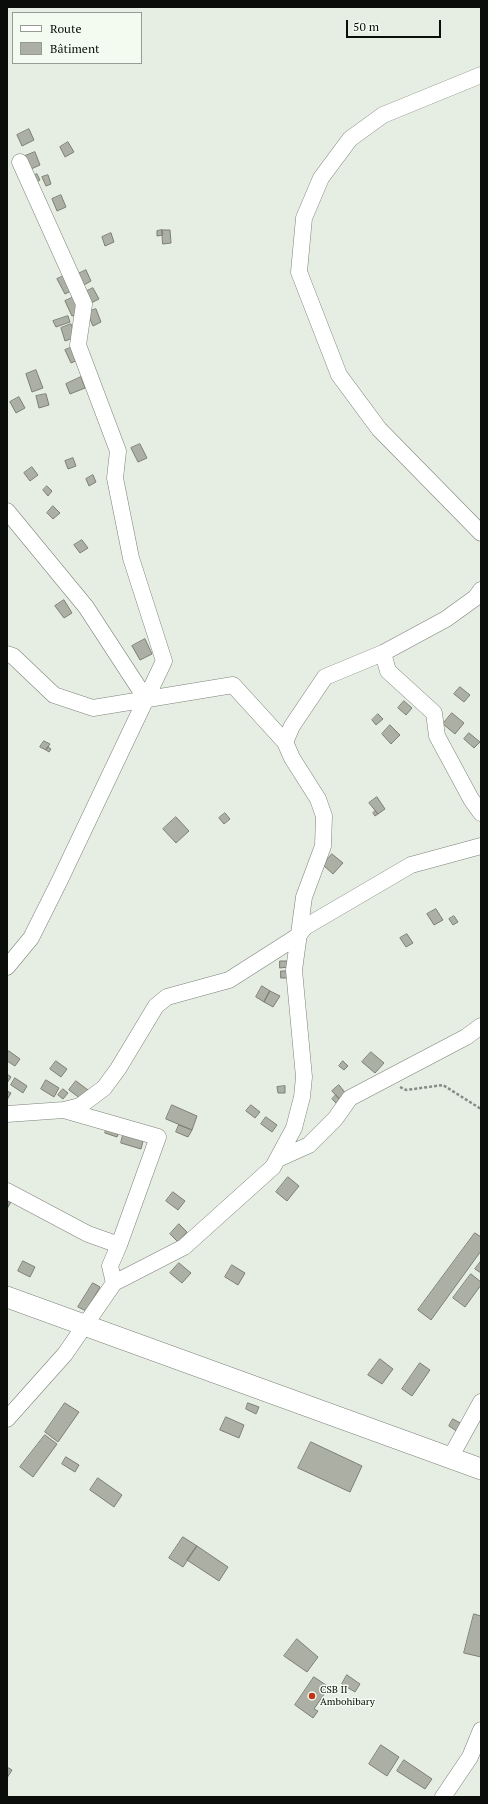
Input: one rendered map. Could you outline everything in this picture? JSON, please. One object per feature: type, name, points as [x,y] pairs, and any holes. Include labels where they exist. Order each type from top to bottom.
[{"type":"main road","points":[[7,1297],[481,1469]]},
{"type":"street","points":[[481,75],[383,115],[350,138],[321,178],[304,218],[299,272],[338,375],[379,429],[481,533]]},
{"type":"street","points":[[7,967],[31,938],[164,661],[131,558],[116,478],[118,451],[78,345],[84,304],[20,162]]},
{"type":"street","points":[[7,511],[86,607],[146,699]]},
{"type":"street","points":[[285,742],[292,726],[325,677],[383,653],[446,620],[475,598],[481,590]]},
{"type":"street","points":[[383,653],[388,671],[434,713],[437,736],[471,799],[481,813]]},
{"type":"street","points":[[7,654],[13,656],[54,695],[94,708],[233,685],[285,742],[292,758],[318,799],[324,816],[323,846],[304,897],[294,970],[304,1078],[303,1091],[294,1128],[278,1159],[273,1167],[184,1247],[114,1283],[65,1354],[7,1419]]},
{"type":"street","points":[[7,1114],[64,1110],[80,1106],[104,1088],[118,1069],[156,1006],[167,997],[229,980],[298,936],[305,927],[411,865],[481,846]]},
{"type":"street","points":[[278,1159],[309,1145],[335,1119],[350,1098],[466,1037],[481,1026]]},
{"type":"street","points":[[64,1110],[158,1137],[110,1266],[114,1283]]},
{"type":"street","points":[[7,1191],[88,1234],[119,1245]]},
{"type":"street","points":[[450,1458],[481,1402]]},
{"type":"street","points":[[443,1797],[470,1757],[481,1730]]},
{"type":"path","points":[[384,1080],[406,1090],[443,1085],[481,1109]]},
{"type":"building","points":[[29,129],[34,140],[22,146],[17,135]]},
{"type":"building","points":[[68,142],[74,152],[65,157],[60,147]]},
{"type":"building","points":[[35,152],[40,165],[31,169],[25,156]]},
{"type":"building","points":[[37,174],[40,180],[32,185],[28,178]]},
{"type":"building","points":[[48,175],[51,184],[46,186],[42,177]]},
{"type":"building","points":[[61,195],[66,207],[57,211],[52,199]]},
{"type":"building","points":[[162,230],[163,235],[157,236],[157,231]]},
{"type":"building","points":[[162,230],[170,230],[171,243],[163,244]]},
{"type":"building","points":[[111,233],[114,242],[105,246],[102,237]]},
{"type":"building","points":[[86,270],[91,281],[84,285],[78,274]]},
{"type":"building","points":[[66,275],[73,290],[65,294],[57,279]]},
{"type":"building","points":[[93,288],[99,299],[91,303],[85,292]]},
{"type":"building","points":[[74,297],[81,313],[72,316],[65,301]]},
{"type":"building","points":[[96,309],[101,322],[93,326],[87,312]]},
{"type":"building","points":[[68,316],[70,322],[56,327],[53,321]]},
{"type":"building","points":[[71,324],[76,337],[65,341],[61,328]]},
{"type":"building","points":[[75,346],[80,359],[71,363],[65,350]]},
{"type":"building","points":[[36,370],[43,388],[32,392],[26,374]]},
{"type":"building","points":[[81,377],[85,388],[70,394],[66,384]]},
{"type":"building","points":[[46,394],[49,405],[39,408],[36,396]]},
{"type":"building","points":[[19,397],[25,408],[16,413],[10,402]]},
{"type":"building","points":[[140,444],[147,458],[138,462],[131,448]]},
{"type":"building","points":[[73,458],[76,466],[68,469],[65,461]]},
{"type":"building","points":[[32,467],[38,475],[30,481],[24,473]]},
{"type":"building","points":[[93,475],[96,482],[89,486],[86,479]]},
{"type":"building","points":[[47,486],[52,491],[48,496],[43,490]]},
{"type":"building","points":[[53,506],[60,513],[53,519],[47,513]]},
{"type":"building","points":[[82,540],[88,548],[80,553],[74,545]]},
{"type":"building","points":[[64,600],[72,613],[64,618],[55,606]]},
{"type":"building","points":[[145,639],[152,654],[140,660],[132,646]]},
{"type":"building","points":[[460,687],[470,695],[464,702],[454,694]]},
{"type":"building","points":[[404,701],[412,708],[406,715],[398,708]]},
{"type":"building","points":[[452,713],[464,723],[455,734],[443,724]]},
{"type":"building","points":[[378,714],[383,719],[376,725],[372,720]]},
{"type":"building","points":[[390,725],[400,735],[391,744],[382,734]]},
{"type":"building","points":[[469,733],[480,742],[474,748],[464,739]]},
{"type":"building","points":[[44,741],[50,744],[46,750],[40,747]]},
{"type":"building","points":[[48,747],[51,749],[49,752],[46,750]]},
{"type":"building","points":[[377,797],[385,809],[378,814],[369,803]]},
{"type":"building","points":[[375,811],[378,814],[375,816],[373,813]]},
{"type":"building","points":[[225,813],[230,819],[224,824],[219,818]]},
{"type":"building","points":[[176,817],[189,831],[176,843],[163,829]]},
{"type":"building","points":[[332,854],[343,863],[333,874],[323,865]]},
{"type":"building","points":[[436,909],[443,920],[434,925],[427,914]]},
{"type":"building","points":[[454,916],[458,922],[453,925],[449,919]]},
{"type":"building","points":[[407,934],[413,943],[406,947],[400,938]]},
{"type":"building","points":[[280,961],[287,961],[288,967],[280,968]]},
{"type":"building","points":[[281,971],[288,971],[288,978],[281,978]]},
{"type":"building","points":[[262,986],[270,991],[264,1002],[256,997]]},
{"type":"building","points":[[270,991],[280,996],[273,1007],[264,1002]]},
{"type":"building","points":[[9,1051],[20,1059],[15,1066],[7,1061],[7,1054]]},
{"type":"building","points":[[371,1052],[384,1063],[375,1073],[362,1062]]},
{"type":"building","points":[[56,1061],[67,1069],[61,1077],[50,1069]]},
{"type":"building","points":[[343,1061],[348,1066],[344,1070],[339,1066]]},
{"type":"building","points":[[7,1074],[11,1077],[7,1083]]},
{"type":"building","points":[[15,1078],[27,1086],[23,1093],[11,1085]]},
{"type":"building","points":[[46,1080],[59,1088],[54,1097],[41,1089]]},
{"type":"building","points":[[76,1081],[88,1090],[81,1099],[69,1090]]},
{"type":"building","points":[[339,1085],[347,1095],[341,1101],[332,1091]]},
{"type":"building","points":[[285,1086],[285,1093],[278,1093],[277,1087]]},
{"type":"building","points":[[63,1089],[68,1093],[63,1099],[58,1095]]},
{"type":"building","points":[[7,1091],[11,1093],[7,1100]]},
{"type":"building","points":[[336,1095],[341,1101],[337,1104],[332,1099]]},
{"type":"building","points":[[172,1105],[197,1116],[192,1130],[166,1119]]},
{"type":"building","points":[[251,1105],[260,1112],[255,1118],[246,1111]]},
{"type":"building","points":[[266,1117],[277,1125],[272,1132],[261,1124]]},
{"type":"building","points":[[108,1125],[120,1129],[117,1137],[105,1133]]},
{"type":"building","points":[[179,1125],[192,1130],[188,1137],[176,1132]]},
{"type":"building","points":[[124,1131],[144,1137],[141,1149],[121,1143]]},
{"type":"building","points":[[288,1177],[299,1186],[287,1201],[276,1192]]},
{"type":"building","points":[[173,1192],[185,1201],[178,1210],[166,1201]]},
{"type":"building","points":[[7,1195],[13,1198],[7,1209]]},
{"type":"building","points":[[179,1224],[187,1232],[178,1242],[170,1234]]},
{"type":"building","points":[[475,1233],[481,1237],[481,1251],[431,1320],[418,1310]]},
{"type":"building","points":[[23,1261],[35,1267],[30,1277],[18,1271]]},
{"type":"building","points":[[481,1261],[481,1273],[475,1269]]},
{"type":"building","points":[[179,1263],[191,1273],[182,1283],[170,1273]]},
{"type":"building","points":[[232,1265],[245,1273],[238,1285],[225,1277]]},
{"type":"building","points":[[471,1274],[481,1282],[481,1285],[465,1307],[453,1298]]},
{"type":"building","points":[[93,1283],[100,1287],[86,1311],[78,1307]]},
{"type":"building","points":[[380,1359],[393,1369],[382,1384],[368,1375]]},
{"type":"building","points":[[420,1363],[430,1370],[412,1396],[402,1389]]},
{"type":"building","points":[[65,1403],[79,1412],[58,1442],[45,1432]]},
{"type":"building","points":[[248,1403],[259,1407],[256,1414],[246,1409]]},
{"type":"building","points":[[226,1417],[244,1425],[239,1438],[220,1430]]},
{"type":"building","points":[[453,1419],[462,1424],[458,1432],[449,1426]]},
{"type":"building","points":[[45,1435],[57,1444],[33,1477],[20,1467]]},
{"type":"building","points":[[311,1442],[362,1466],[350,1492],[298,1468]]},
{"type":"building","points":[[66,1457],[79,1465],[75,1472],[62,1464]]},
{"type":"building","points":[[98,1478],[122,1495],[114,1507],[90,1490]]},
{"type":"building","points":[[183,1537],[197,1546],[183,1567],[169,1558]]},
{"type":"building","points":[[197,1546],[228,1567],[219,1581],[187,1560]]},
{"type":"building","points":[[474,1614],[481,1616],[481,1657],[464,1653]]},
{"type":"building","points":[[297,1639],[318,1657],[307,1672],[284,1656]]},
{"type":"building","points":[[347,1675],[360,1684],[355,1692],[342,1684]]},
{"type":"building","name":"CSB II Ambohibary","points":[[314,1677],[329,1687],[314,1709],[318,1711],[313,1718],[295,1705]]},
{"type":"building","points":[[381,1745],[399,1757],[387,1776],[369,1764]]},
{"type":"building","points":[[404,1760],[432,1779],[425,1789],[397,1771]]},
{"type":"building","points":[[7,1767],[12,1770],[7,1778]]},
{"type":"place","name":"CSB II Ambohibary","points":[[312,1696]]}]
